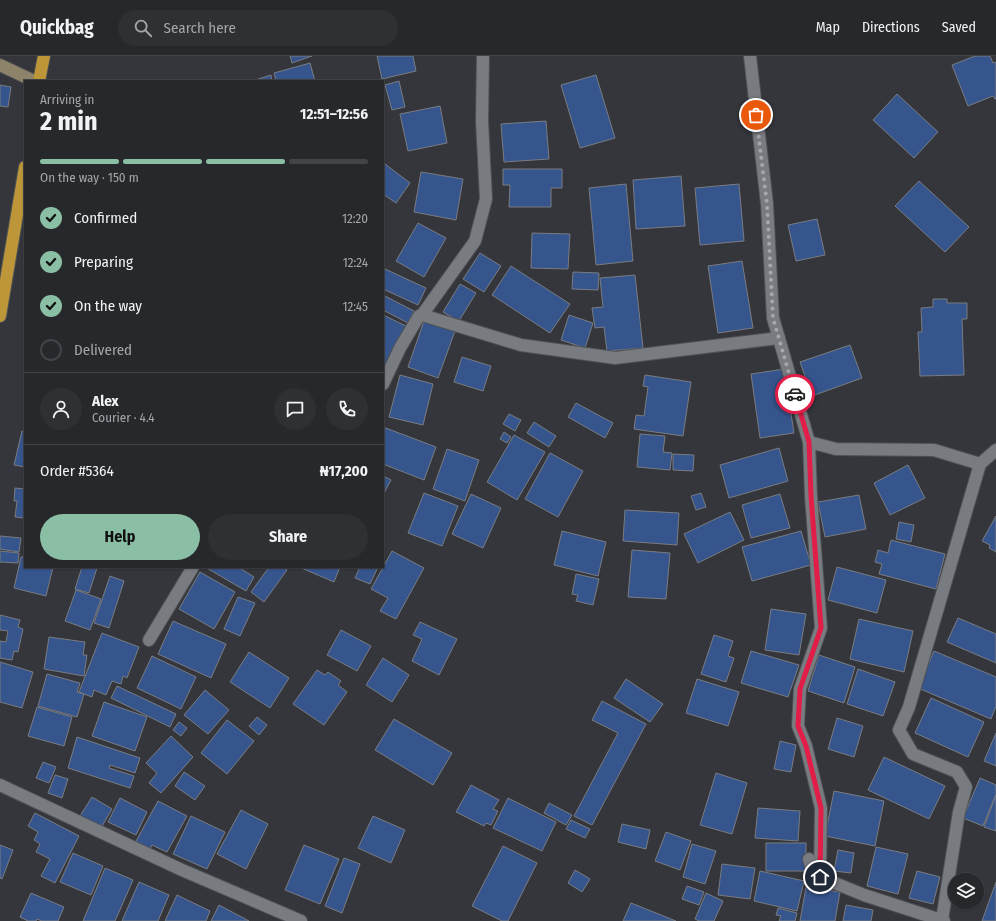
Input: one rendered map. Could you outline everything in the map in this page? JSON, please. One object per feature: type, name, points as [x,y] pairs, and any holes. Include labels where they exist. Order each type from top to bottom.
[{"type":"highway","points":[[40,80],[44,56]]},
{"type":"highway","points":[[0,316],[24,173]]},
{"type":"street","points":[[384,382],[400,348],[419,316],[422,316],[475,241],[486,198],[482,121],[483,56]]},
{"type":"street","points":[[750,56],[767,204],[773,318],[809,442],[811,496],[821,628],[800,689],[798,726],[806,746],[821,808],[820,877]]},
{"type":"street","points":[[0,65],[32,80]]},
{"type":"street","points":[[422,316],[521,345],[615,358],[779,338]]},
{"type":"street","points":[[809,442],[836,449],[934,450],[980,464]]},
{"type":"street","points":[[809,860],[813,873],[820,877],[864,895],[943,920],[959,812],[966,787],[956,772],[913,754],[899,730],[909,707],[980,464],[996,450]]},
{"type":"street","points":[[149,640],[192,568]]},
{"type":"street","points":[[0,784],[182,870],[301,921]]},
{"type":"building","points":[[290,56],[312,56],[292,63]]},
{"type":"building","points":[[377,56],[413,56],[416,71],[382,79]]},
{"type":"building","points":[[975,56],[990,56],[993,63],[996,62],[996,99],[993,96],[968,106],[952,65]]},
{"type":"building","points":[[310,63],[315,80],[276,80],[274,73]]},
{"type":"building","points":[[271,75],[272,80],[255,80]]},
{"type":"building","points":[[596,75],[615,138],[580,148],[561,85]]},
{"type":"building","points":[[399,81],[405,107],[392,110],[385,85]]},
{"type":"building","points":[[0,85],[11,87],[8,107],[0,106]]},
{"type":"building","points":[[897,94],[938,132],[914,158],[873,120]]},
{"type":"building","points":[[440,106],[447,143],[408,151],[400,114]]},
{"type":"building","points":[[546,121],[549,159],[504,162],[501,124]]},
{"type":"building","points":[[385,164],[410,183],[396,203],[384,195]]},
{"type":"building","points":[[503,169],[562,169],[562,188],[551,188],[551,207],[509,207],[510,185],[503,185]]},
{"type":"building","points":[[421,172],[463,179],[456,220],[414,212]]},
{"type":"building","points":[[681,176],[685,226],[636,229],[633,180]]},
{"type":"building","points":[[919,181],[969,227],[945,252],[895,206]]},
{"type":"building","points":[[626,184],[633,261],[596,265],[589,188]]},
{"type":"building","points":[[739,184],[744,241],[700,245],[695,188]]},
{"type":"building","points":[[817,219],[825,255],[796,261],[788,225]]},
{"type":"building","points":[[418,223],[446,238],[424,277],[396,261]]},
{"type":"building","points":[[532,233],[570,234],[568,269],[531,268]]},
{"type":"building","points":[[480,253],[501,266],[484,292],[463,279]]},
{"type":"building","points":[[742,261],[753,328],[718,333],[708,266]]},
{"type":"building","points":[[511,266],[570,304],[550,333],[492,295]]},
{"type":"building","points":[[385,269],[426,288],[418,305],[384,289]]},
{"type":"building","points":[[573,272],[599,273],[598,290],[572,289]]},
{"type":"building","points":[[635,275],[643,348],[607,351],[604,327],[595,328],[592,308],[603,307],[600,278]]},
{"type":"building","points":[[460,284],[476,293],[459,321],[443,312]]},
{"type":"building","points":[[384,296],[414,311],[408,323],[384,311]]},
{"type":"building","points":[[933,299],[947,299],[947,303],[967,303],[967,319],[962,319],[964,375],[920,376],[918,332],[922,332],[921,308],[933,307]]},
{"type":"building","points":[[384,315],[406,326],[384,372]]},
{"type":"building","points":[[569,315],[593,323],[585,348],[561,340]]},
{"type":"building","points":[[424,321],[455,331],[438,378],[408,367]]},
{"type":"building","points":[[850,345],[862,378],[812,396],[800,362]]},
{"type":"building","points":[[462,357],[491,366],[483,391],[454,382]]},
{"type":"building","points":[[784,369],[794,433],[760,438],[751,374]]},
{"type":"building","points":[[400,375],[433,384],[423,425],[389,417]]},
{"type":"building","points":[[645,375],[691,382],[683,436],[634,429],[636,415],[644,416],[648,387],[643,386]]},
{"type":"building","points":[[576,403],[613,423],[605,438],[568,417]]},
{"type":"building","points":[[509,414],[521,420],[515,431],[503,424]]},
{"type":"building","points":[[534,422],[556,436],[549,447],[527,433]]},
{"type":"building","points":[[384,427],[436,447],[424,480],[384,464]]},
{"type":"building","points":[[22,431],[24,432],[24,467],[14,465]]},
{"type":"building","points":[[504,432],[511,437],[507,443],[500,439]]},
{"type":"building","points":[[640,434],[665,436],[663,452],[672,453],[670,470],[637,467]]},
{"type":"building","points":[[514,435],[545,452],[517,500],[487,482]]},
{"type":"building","points":[[779,448],[788,481],[729,498],[720,465]]},
{"type":"building","points":[[447,449],[479,460],[465,501],[433,489]]},
{"type":"building","points":[[550,453],[583,471],[558,517],[525,499]]},
{"type":"building","points":[[673,454],[694,455],[693,471],[673,470]]},
{"type":"building","points":[[908,465],[925,498],[890,515],[874,483]]},
{"type":"building","points":[[384,476],[391,480],[384,493]]},
{"type":"building","points":[[15,488],[24,489],[24,518],[15,517],[17,501],[14,501]]},
{"type":"building","points":[[424,493],[458,506],[442,546],[408,533]]},
{"type":"building","points":[[701,493],[706,507],[696,510],[691,496]]},
{"type":"building","points":[[471,494],[501,508],[483,548],[452,534]]},
{"type":"building","points":[[780,494],[790,528],[751,538],[742,505]]},
{"type":"building","points":[[859,495],[866,529],[825,537],[818,502]]},
{"type":"building","points":[[625,510],[679,513],[677,545],[623,541]]},
{"type":"building","points":[[730,512],[744,540],[698,563],[684,534]]},
{"type":"building","points":[[996,516],[996,552],[989,548],[990,545],[982,541]]},
{"type":"building","points":[[899,522],[914,525],[911,542],[896,539]]},
{"type":"building","points":[[562,531],[606,542],[598,576],[554,565]]},
{"type":"building","points":[[801,531],[811,565],[752,581],[742,547]]},
{"type":"building","points":[[0,536],[21,538],[19,552],[0,549]]},
{"type":"building","points":[[891,540],[945,554],[936,589],[879,574],[882,564],[875,562],[878,550],[888,553]]},
{"type":"building","points":[[632,550],[670,553],[666,599],[628,597]]},
{"type":"building","points":[[0,551],[19,553],[18,563],[0,562]]},
{"type":"building","points":[[392,551],[424,568],[396,619],[380,611],[388,598],[371,589],[384,568]]},
{"type":"building","points":[[21,557],[24,557],[24,568],[53,568],[46,596],[14,588]]},
{"type":"building","points":[[837,567],[886,580],[877,613],[828,600]]},
{"type":"building","points":[[82,568],[97,568],[89,593],[75,589]]},
{"type":"building","points":[[207,568],[240,568],[254,577],[246,591]]},
{"type":"building","points":[[268,568],[284,568],[287,570],[264,602],[251,592]]},
{"type":"building","points":[[301,568],[340,568],[334,582]]},
{"type":"building","points":[[358,568],[378,568],[370,584],[355,578],[359,569]]},
{"type":"building","points":[[200,572],[235,592],[214,629],[179,609]]},
{"type":"building","points":[[576,574],[599,579],[593,605],[576,601],[578,595],[572,594]]},
{"type":"building","points":[[110,576],[124,581],[109,628],[94,623]]},
{"type":"building","points":[[76,590],[101,599],[90,630],[65,621]]},
{"type":"building","points":[[238,597],[255,603],[240,636],[224,629]]},
{"type":"building","points":[[771,609],[806,614],[799,655],[765,650]]},
{"type":"building","points":[[0,615],[20,620],[18,627],[23,629],[18,652],[14,651],[12,660],[0,658],[0,641],[6,642],[8,631],[0,630]]},
{"type":"building","points":[[958,618],[996,634],[996,663],[947,642]]},
{"type":"building","points":[[859,619],[913,631],[904,672],[850,659]]},
{"type":"building","points":[[173,621],[226,644],[211,678],[158,654]]},
{"type":"building","points":[[420,622],[457,639],[439,675],[412,661],[422,639],[413,635]]},
{"type":"building","points":[[341,630],[371,646],[357,671],[327,655]]},
{"type":"building","points":[[102,633],[139,647],[127,678],[123,676],[121,684],[112,681],[106,695],[94,690],[92,697],[79,692]]},
{"type":"building","points":[[714,635],[733,641],[728,656],[734,658],[726,682],[701,674]]},
{"type":"building","points":[[49,637],[85,642],[83,655],[87,655],[84,676],[44,669]]},
{"type":"building","points":[[751,651],[799,665],[788,697],[741,683]]},
{"type":"building","points":[[934,651],[996,677],[996,706],[991,719],[918,688]]},
{"type":"building","points":[[249,652],[289,678],[270,708],[230,682]]},
{"type":"building","points":[[819,655],[855,667],[844,703],[808,691]]},
{"type":"building","points":[[152,656],[196,677],[181,709],[137,688]]},
{"type":"building","points":[[383,658],[409,675],[392,702],[366,685]]},
{"type":"building","points":[[0,662],[33,672],[22,708],[0,702]]},
{"type":"building","points":[[858,669],[895,682],[883,716],[847,704]]},
{"type":"building","points":[[317,670],[325,675],[328,672],[341,681],[338,685],[347,692],[324,725],[293,704]]},
{"type":"building","points":[[47,674],[80,683],[77,692],[84,694],[77,717],[38,706]]},
{"type":"building","points":[[626,679],[663,704],[650,722],[614,698]]},
{"type":"building","points":[[697,679],[739,692],[728,726],[686,713]]},
{"type":"building","points":[[117,686],[176,714],[170,727],[111,698]]},
{"type":"building","points":[[205,690],[229,710],[208,734],[184,715]]},
{"type":"building","points":[[931,698],[984,722],[968,757],[915,733]]},
{"type":"building","points":[[602,701],[646,724],[592,825],[574,816],[618,733],[592,720]]},
{"type":"building","points":[[104,702],[147,717],[135,751],[92,736]]},
{"type":"building","points":[[37,707],[72,717],[64,746],[28,736]]},
{"type":"building","points":[[257,717],[267,725],[259,735],[249,726]]},
{"type":"building","points":[[837,718],[863,726],[854,757],[828,749]]},
{"type":"building","points":[[394,719],[452,753],[433,785],[375,750]]},
{"type":"building","points":[[227,720],[254,741],[227,774],[201,753]]},
{"type":"building","points":[[179,722],[187,728],[181,736],[173,730]]},
{"type":"building","points":[[996,733],[996,766],[984,761]]},
{"type":"building","points":[[171,736],[193,757],[161,793],[149,783],[157,773],[146,763]]},
{"type":"building","points":[[77,737],[140,758],[135,773],[110,765],[109,768],[134,776],[130,788],[68,768]]},
{"type":"building","points":[[780,741],[796,745],[791,772],[774,769]]},
{"type":"building","points":[[884,757],[945,786],[929,819],[868,790]]},
{"type":"building","points":[[43,762],[56,767],[49,783],[36,778]]},
{"type":"building","points":[[184,772],[205,786],[195,800],[175,786]]},
{"type":"building","points":[[716,773],[747,783],[732,834],[700,825]]},
{"type":"building","points":[[55,775],[68,779],[62,798],[48,793]]},
{"type":"building","points":[[980,778],[996,785],[996,794],[983,826],[963,818]]},
{"type":"building","points":[[471,785],[499,800],[493,809],[498,811],[491,825],[486,823],[484,826],[456,812]]},
{"type":"building","points":[[834,791],[884,801],[875,846],[825,836]]},
{"type":"building","points":[[996,795],[996,831],[984,827]]},
{"type":"building","points":[[92,797],[112,809],[101,828],[80,816]]},
{"type":"building","points":[[120,798],[147,812],[136,835],[108,822]]},
{"type":"building","points":[[508,798],[556,822],[542,851],[493,828]]},
{"type":"building","points":[[158,801],[187,816],[167,852],[152,845],[149,851],[135,843]]},
{"type":"building","points":[[549,803],[572,815],[566,825],[544,813]]},
{"type":"building","points":[[758,808],[800,811],[798,841],[755,838]]},
{"type":"building","points":[[241,810],[268,824],[246,869],[217,854]]},
{"type":"building","points":[[35,813],[79,836],[55,883],[41,876],[50,859],[36,852],[40,844],[34,840],[38,832],[28,826]]},
{"type":"building","points":[[191,816],[225,832],[207,869],[173,854]]},
{"type":"building","points":[[373,816],[405,830],[391,863],[358,848]]},
{"type":"building","points":[[571,820],[590,829],[585,838],[566,829]]},
{"type":"building","points":[[622,824],[650,830],[646,849],[618,842]]},
{"type":"building","points":[[666,832],[691,841],[680,870],[655,861]]},
{"type":"building","points":[[766,843],[806,843],[806,871],[766,871]]},
{"type":"building","points":[[692,844],[716,851],[705,884],[683,877]]},
{"type":"building","points":[[0,845],[13,850],[2,879],[0,878]]},
{"type":"building","points":[[304,845],[339,859],[320,904],[285,890]]},
{"type":"building","points":[[503,846],[537,863],[508,921],[502,921],[472,906]]},
{"type":"building","points":[[876,847],[908,854],[898,894],[867,886]]},
{"type":"building","points":[[838,850],[854,853],[851,873],[834,871]]},
{"type":"building","points":[[73,853],[103,866],[91,895],[60,882]]},
{"type":"building","points":[[344,858],[360,864],[342,913],[325,906]]},
{"type":"building","points":[[722,864],[755,868],[750,899],[718,895]]},
{"type":"building","points":[[105,868],[133,880],[115,921],[83,921]]},
{"type":"building","points":[[575,870],[590,879],[582,892],[568,883]]},
{"type":"building","points":[[760,871],[804,881],[797,911],[754,901]]},
{"type":"building","points":[[917,871],[940,877],[933,904],[909,898]]},
{"type":"building","points":[[139,882],[169,895],[158,921],[122,921]]},
{"type":"building","points":[[996,882],[996,921],[982,921]]},
{"type":"building","points":[[687,886],[704,892],[699,905],[682,899]]},
{"type":"building","points":[[806,887],[840,892],[835,921],[800,921]]},
{"type":"building","points":[[31,893],[64,907],[58,921],[42,921],[37,919],[36,921],[28,921],[20,917]]},
{"type":"building","points":[[706,893],[723,901],[714,921],[699,921],[695,919]]},
{"type":"building","points":[[177,895],[210,911],[206,921],[165,921]]},
{"type":"building","points":[[631,903],[676,921],[623,921]]},
{"type":"building","points":[[219,905],[249,921],[211,921]]},
{"type":"building","points":[[846,905],[873,910],[871,921],[843,921]]},
{"type":"building","points":[[778,908],[797,913],[795,921],[779,921],[781,916],[776,915]]},
{"type":"way so far","points":[[756,115],[767,204],[773,318],[795,394]]},
{"type":"route","points":[[795,394],[809,442],[811,496],[821,628],[800,689],[798,726],[806,746],[821,808],[820,877]]}]
